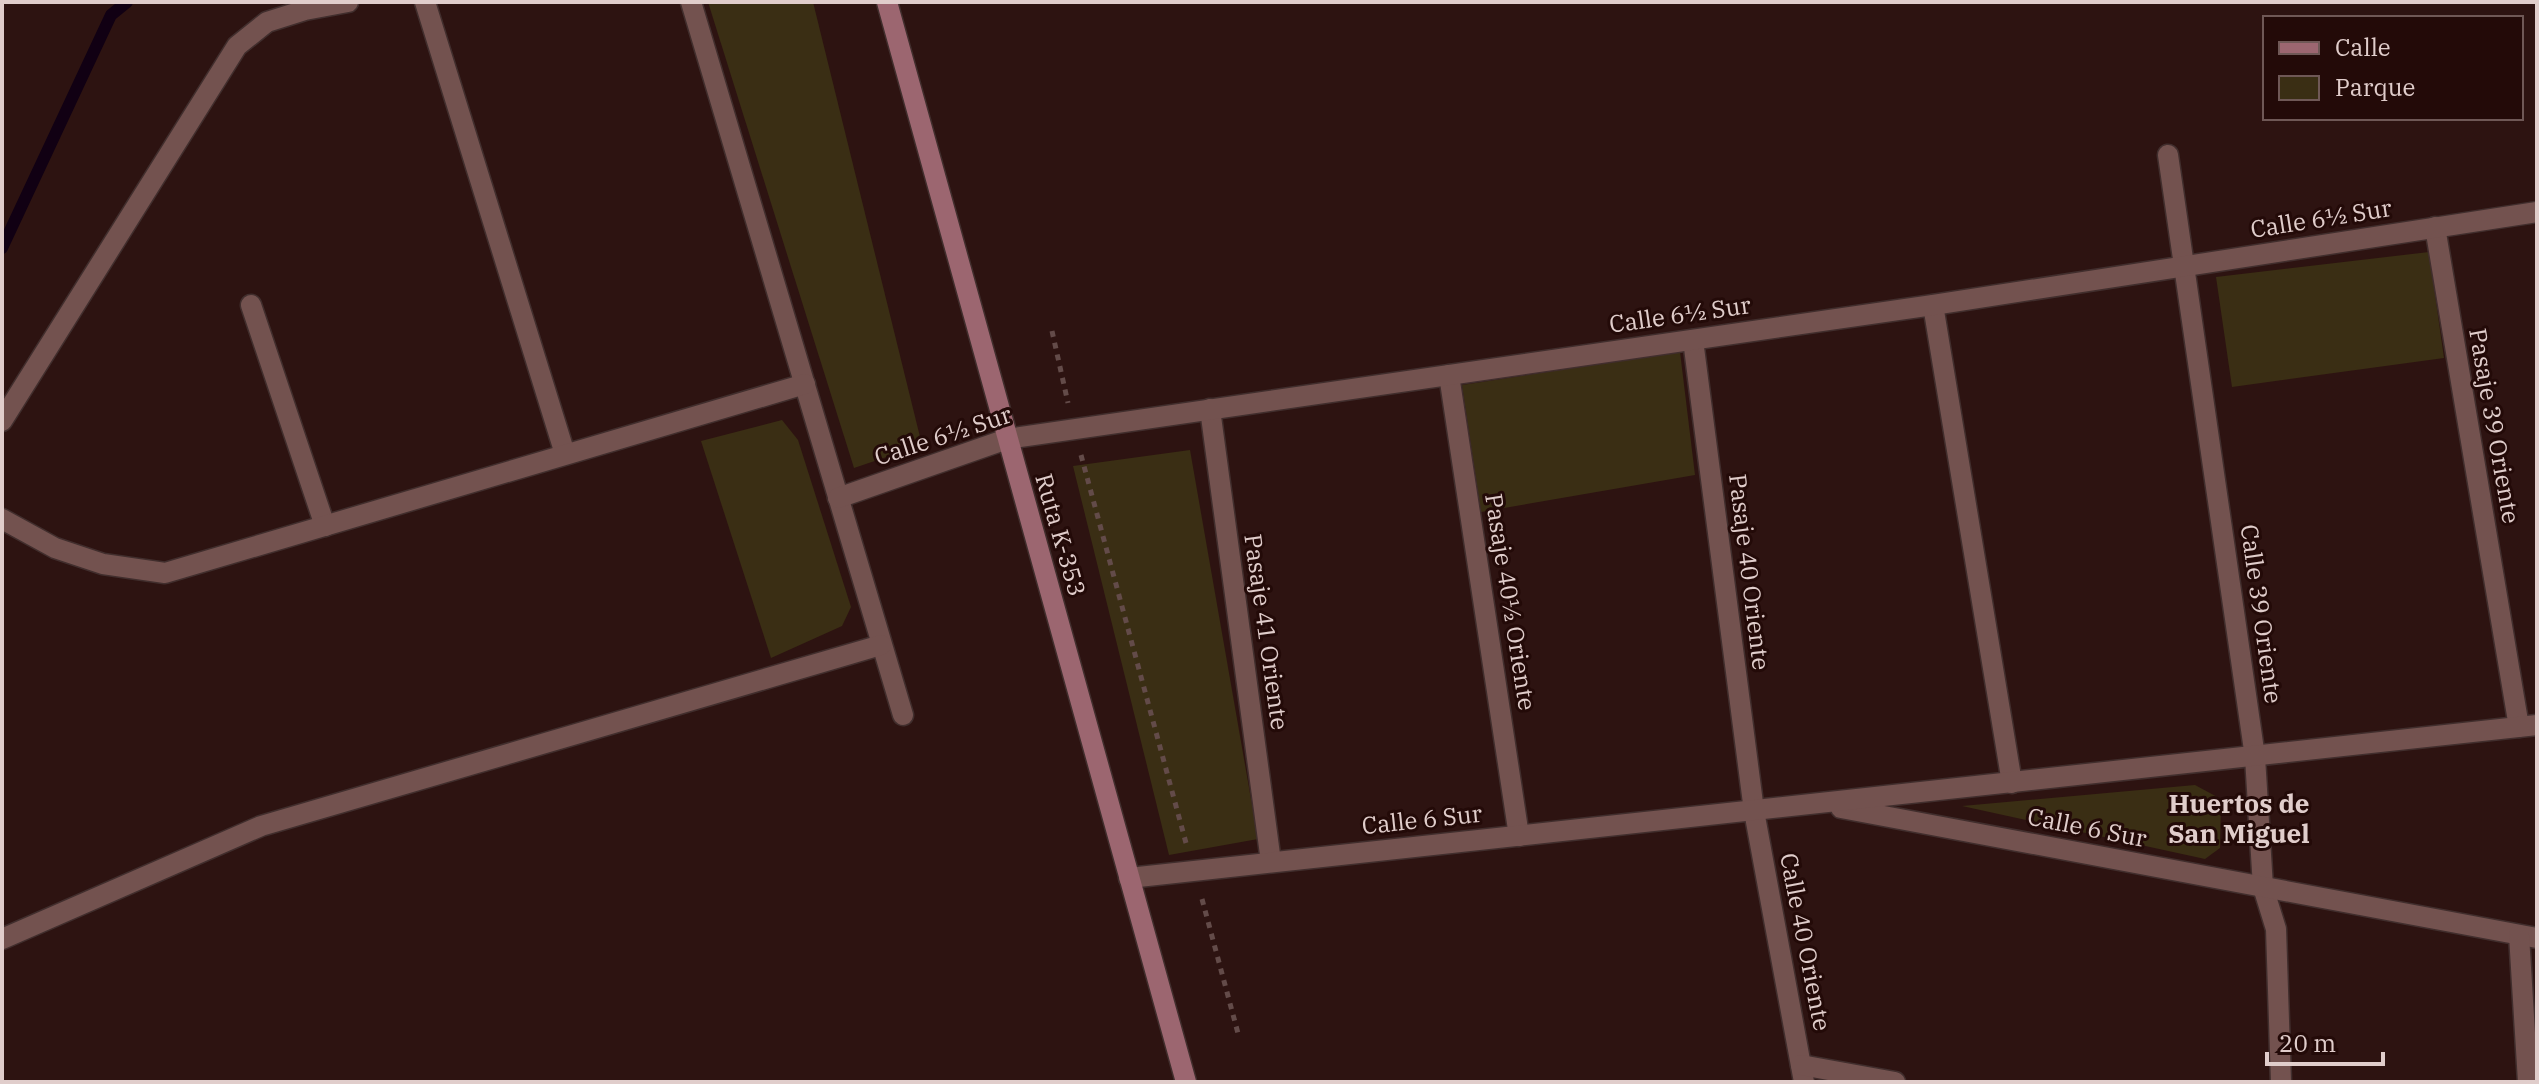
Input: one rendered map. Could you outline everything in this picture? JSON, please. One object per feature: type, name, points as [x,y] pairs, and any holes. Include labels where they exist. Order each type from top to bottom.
[{"type":"street","points":[[2,421],[237,46],[267,22],[305,10],[348,2]]},
{"type":"street","points":[[425,2],[565,454]]},
{"type":"street","points":[[691,2],[903,715]]},
{"type":"street","name":"Ruta K-353","points":[[887,2],[1186,1082]]},
{"type":"street","name":"Calle 39 Oriente","points":[[2168,155],[2255,757],[2263,887],[2276,929],[2281,1082]]},
{"type":"street","name":"Calle 6½ Sur","points":[[838,498],[1007,439],[1933,305],[2537,212]]},
{"type":"street","name":"Pasaje 39 Oriente","points":[[2435,227],[2528,726]]},
{"type":"street","points":[[251,305],[325,526]]},
{"type":"street","points":[[1933,305],[2012,783]]},
{"type":"street","name":"Pasaje 40 Oriente","points":[[1693,340],[1754,811]]},
{"type":"street","name":"Pasaje 40½ Oriente","points":[[1449,375],[1519,836]]},
{"type":"street","points":[[2,519],[67,552],[103,564],[165,573],[805,384]]},
{"type":"street","name":"Pasaje 41 Oriente","points":[[1210,409],[1271,862]]},
{"type":"street","points":[[2,939],[261,826],[881,645]]},
{"type":"street","name":"Calle 6 Sur","points":[[1129,878],[2528,726]]},
{"type":"street","name":"Calle 6 Sur","points":[[1816,804],[2528,936]]},
{"type":"street","name":"Calle 40 Oriente","points":[[1754,811],[1803,1073]]},
{"type":"street","points":[[2528,936],[2528,1082]]},
{"type":"street","points":[[1803,1073],[1895,1082]]},
{"type":"path","points":[[1052,331],[1074,430],[1239,1037]]},
{"type":"green space","points":[[708,2],[813,2],[922,445],[854,468]]},
{"type":"green space","points":[[2429,252],[2444,358],[2232,387],[2216,277]]},
{"type":"green space","points":[[1680,352],[1695,475],[1481,512],[1462,385]]},
{"type":"green space","points":[[782,420],[798,440],[851,607],[842,626],[771,658],[701,441]]},
{"type":"green space","points":[[1190,450],[1258,839],[1169,855],[1073,466]]},
{"type":"green space","points":[[2195,785],[2221,799],[2220,848],[2205,859],[1962,806]]},
{"type":"waterway","points":[[2,248],[111,15],[127,2]]},
{"type":"district","name":"Huertos de San Miguel","points":[[2239,819]]}]
